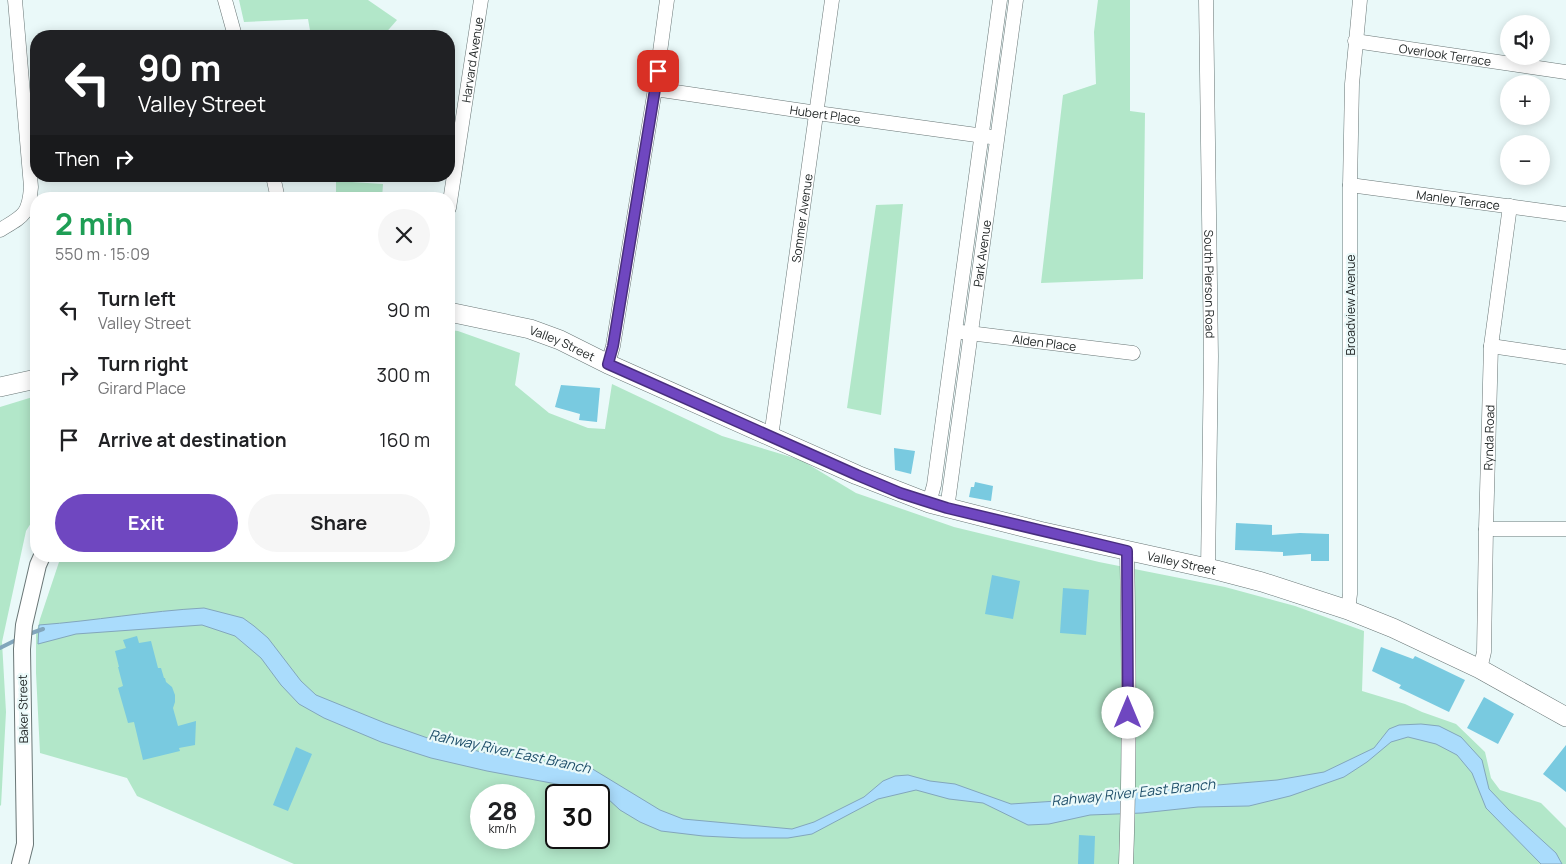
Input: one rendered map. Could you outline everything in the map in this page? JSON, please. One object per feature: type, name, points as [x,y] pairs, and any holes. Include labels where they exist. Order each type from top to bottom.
[{"type":"main road","name":"Valley Street","points":[[455,313],[530,329],[560,340],[608,364],[857,475],[938,506],[1127,551],[1208,568],[1262,582],[1348,610],[1393,628],[1480,669],[1566,718]]},
{"type":"main road","points":[[0,387],[30,380]]},
{"type":"street","points":[[15,0],[30,175]]},
{"type":"street","points":[[226,0],[234,30]]},
{"type":"street","name":"Harvard Avenue","points":[[455,169],[481,0]]},
{"type":"street","points":[[608,364],[615,337],[655,89],[667,0]]},
{"type":"street","name":"Sommer Avenue","points":[[771,436],[832,0]]},
{"type":"street","name":"Park Avenue","points":[[990,137],[1000,0]]},
{"type":"street","name":"Park Avenue","points":[[938,506],[934,486],[963,332],[990,137],[1016,0]]},
{"type":"street","name":"South Pierson Road","points":[[1206,0],[1211,356],[1208,568]]},
{"type":"street","name":"Broadview Avenue","points":[[1348,610],[1350,594],[1350,184],[1352,84],[1360,0]]},
{"type":"street","name":"Overlook Terrace","points":[[1355,41],[1566,72]]},
{"type":"street","name":"Hubert Place","points":[[655,89],[990,137]]},
{"type":"street","name":"Manley Terrace","points":[[1350,184],[1566,214]]},
{"type":"street","points":[[0,230],[22,216],[27,210],[30,201]]},
{"type":"street","name":"Rynda Road","points":[[1480,669],[1484,652],[1491,346],[1510,206]]},
{"type":"street","name":"Alden Place","points":[[963,332],[1133,353]]},
{"type":"street","points":[[1491,346],[1566,357]]},
{"type":"street","points":[[1486,529],[1566,529]]},
{"type":"street","points":[[1126,864],[1129,637],[1127,551]]},
{"type":"street","name":"Baker Street","points":[[20,864],[25,844],[22,649],[24,625],[39,562]]},
{"type":"green space","points":[[239,0],[368,0],[397,20],[388,30],[310,30],[308,19],[244,22]]},
{"type":"green space","points":[[1098,0],[1130,0],[1130,111],[1145,113],[1143,279],[1041,283],[1063,95],[1096,84],[1094,32]]},
{"type":"green space","points":[[336,182],[383,184],[382,192],[336,192]]},
{"type":"green space","points":[[903,204],[881,415],[847,408],[876,205]]},
{"type":"green space","points":[[455,331],[458,331],[520,353],[515,385],[549,413],[588,428],[605,429],[612,384],[722,436],[801,460],[856,493],[954,527],[1099,562],[1225,587],[1295,606],[1364,631],[1362,691],[1405,704],[1456,724],[1485,752],[1491,778],[1500,790],[1541,803],[1566,828],[1566,864],[294,864],[137,796],[127,778],[40,753],[36,635],[59,562],[455,562]]},
{"type":"green space","points":[[30,398],[30,525],[26,531],[2,642],[6,712],[1,806],[0,805],[0,407]]},
{"type":"water","points":[[204,608],[243,618],[268,638],[301,681],[316,695],[385,723],[439,742],[486,753],[551,763],[586,765],[660,810],[683,819],[792,829],[814,822],[864,797],[883,781],[895,776],[908,775],[930,781],[955,784],[1011,804],[1057,801],[1277,780],[1324,772],[1374,748],[1389,729],[1399,725],[1421,724],[1439,726],[1461,737],[1482,760],[1489,789],[1556,853],[1562,864],[1541,864],[1486,808],[1472,773],[1457,755],[1436,744],[1408,737],[1391,742],[1367,762],[1344,777],[1290,796],[1249,806],[1198,807],[1142,813],[1090,815],[1049,824],[1028,825],[983,803],[949,799],[916,790],[878,799],[812,834],[788,838],[703,836],[661,831],[640,822],[620,810],[610,801],[610,784],[557,784],[487,771],[431,758],[381,742],[324,718],[299,704],[281,685],[261,658],[235,636],[202,625],[76,634],[38,644],[39,625]]},
{"type":"building","points":[[561,385],[600,388],[597,422],[579,420],[580,414],[555,407]]},
{"type":"building","points":[[894,448],[915,451],[911,474],[895,470]]},
{"type":"building","points":[[975,482],[993,486],[991,501],[969,497],[971,487],[974,487]]},
{"type":"building","points":[[1236,523],[1272,525],[1272,535],[1300,533],[1329,534],[1329,561],[1311,561],[1311,554],[1283,556],[1283,552],[1235,550]]},
{"type":"building","points":[[992,575],[1020,581],[1013,619],[985,614]]},
{"type":"building","points":[[1063,588],[1089,590],[1086,635],[1060,633]]},
{"type":"building","points":[[137,636],[139,643],[151,641],[158,668],[161,668],[166,682],[172,687],[175,695],[173,708],[178,726],[196,721],[195,745],[179,748],[180,751],[143,760],[134,722],[128,723],[118,688],[123,686],[115,651],[126,648],[123,640]]},
{"type":"building","points":[[1381,647],[1413,659],[1415,656],[1465,680],[1449,712],[1399,688],[1401,685],[1372,671]]},
{"type":"building","points":[[1484,697],[1514,714],[1498,744],[1467,728]]},
{"type":"building","points":[[1566,745],[1566,792],[1543,774]]},
{"type":"building","points":[[296,747],[312,754],[288,811],[273,805]]},
{"type":"building","points":[[1079,835],[1095,836],[1094,864],[1078,864]]},
{"type":"waterway","name":"Rahway River East Branch","points":[[29,634],[43,629]]},
{"type":"waterway","name":"Rahway River East Branch","points":[[0,648],[18,639]]},
{"type":"route","points":[[658,71],[613,346],[608,364],[900,493],[947,508],[1127,551],[1128,713]]}]
